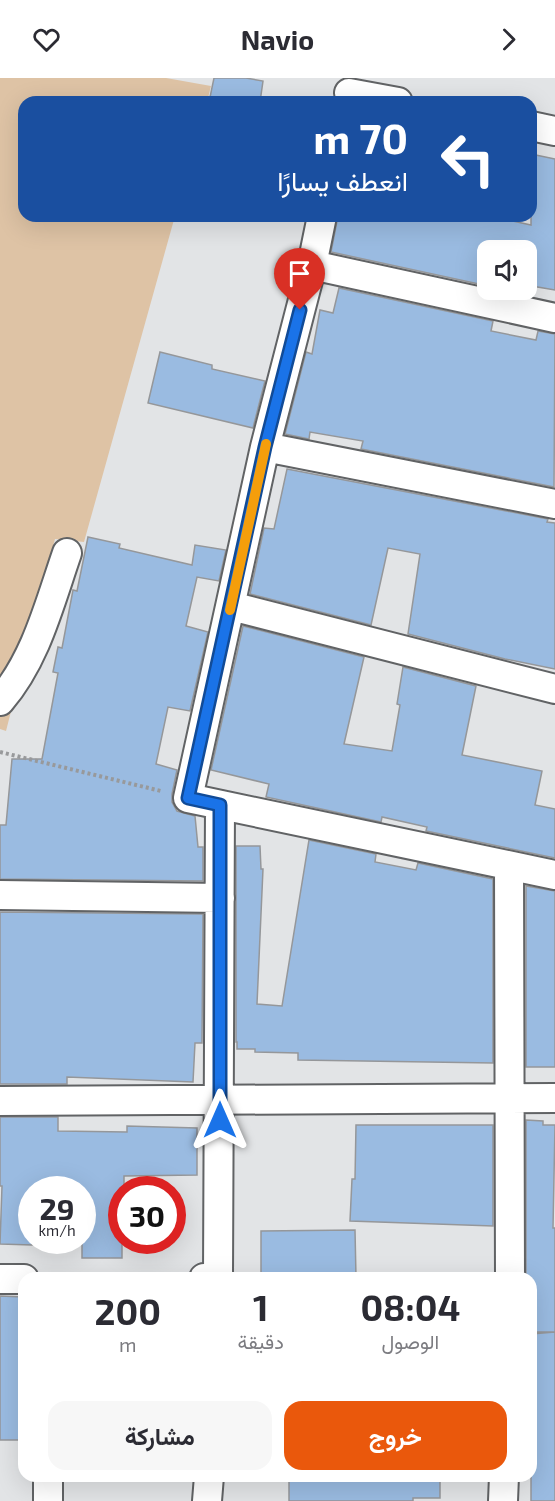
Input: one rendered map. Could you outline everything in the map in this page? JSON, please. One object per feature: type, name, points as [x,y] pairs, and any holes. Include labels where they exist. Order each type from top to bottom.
[{"type":"street","points":[[349,91],[371,96]]},
{"type":"street","points":[[537,127],[555,130]]},
{"type":"street","points":[[321,222],[312,265],[265,447],[188,798],[555,875]]},
{"type":"street","points":[[312,265],[555,318]]},
{"type":"street","points":[[265,447],[555,504]]},
{"type":"street","points":[[0,701],[16,683],[37,642],[67,553]]},
{"type":"street","points":[[231,606],[555,689]]},
{"type":"street","points":[[218,1272],[220,805]]},
{"type":"street","points":[[509,866],[510,1272]]},
{"type":"street","points":[[0,895],[220,898]]},
{"type":"street","points":[[0,1101],[555,1098]]},
{"type":"street","points":[[0,1279],[18,1279]]},
{"type":"street","points":[[48,1482],[48,1501]]},
{"type":"street","points":[[207,1501],[209,1482]]},
{"type":"street","points":[[503,1501],[504,1482]]},
{"type":"path","points":[[0,752],[188,798]]},
{"type":"shaded area","points":[[0,78],[166,78],[211,86],[208,96],[18,96],[18,222],[173,222],[84,542],[55,539],[6,731],[0,729]]},
{"type":"building","points":[[214,78],[246,78],[263,81],[261,96],[210,96]]},
{"type":"building","points":[[537,155],[555,159],[555,290],[537,287],[537,240],[477,240],[477,284],[331,252],[337,222],[517,222],[531,225],[531,222],[537,222]]},
{"type":"building","points":[[339,288],[493,321],[491,331],[536,340],[538,331],[555,334],[554,487],[361,449],[363,441],[310,432],[309,439],[285,434],[306,352],[312,354],[320,310],[333,313]]},
{"type":"building","points":[[160,352],[212,365],[212,369],[265,381],[253,428],[148,403]]},
{"type":"building","points":[[287,469],[548,519],[547,522],[555,523],[555,669],[505,659],[408,634],[420,554],[388,548],[371,625],[250,594],[264,528],[274,529]]},
{"type":"building","points":[[88,537],[120,544],[119,548],[192,565],[195,545],[226,550],[219,581],[197,577],[186,626],[208,632],[190,711],[168,707],[156,764],[177,770],[172,802],[177,811],[195,816],[198,847],[203,847],[203,881],[0,879],[0,825],[6,825],[12,759],[42,759],[58,673],[53,672],[58,647],[62,648],[73,590],[77,591]]},
{"type":"building","points":[[243,626],[364,657],[344,744],[392,751],[400,705],[397,704],[403,667],[476,686],[462,755],[542,771],[535,805],[555,809],[555,858],[426,831],[427,827],[382,817],[381,822],[266,797],[269,784],[211,770]]},
{"type":"building","points":[[309,840],[376,854],[375,862],[416,870],[418,863],[493,879],[493,1063],[298,1060],[298,1053],[255,1052],[255,1049],[237,1049],[236,846],[260,846],[261,869],[263,869],[257,1004],[282,1006]]},
{"type":"building","points":[[526,886],[555,891],[555,1067],[526,1067]]},
{"type":"building","points":[[0,912],[203,914],[202,1043],[195,1043],[193,1082],[67,1077],[67,1084],[0,1084]]},
{"type":"building","points":[[0,1117],[58,1117],[58,1131],[127,1132],[127,1126],[197,1128],[197,1175],[108,1176],[108,1254],[122,1254],[122,1258],[82,1258],[82,1254],[96,1254],[96,1176],[18,1176],[18,1245],[0,1244],[2,1186],[0,1186]]},
{"type":"building","points":[[526,1120],[543,1121],[543,1125],[555,1125],[553,1228],[555,1228],[555,1332],[537,1332],[537,1272],[526,1272]]},
{"type":"building","points":[[356,1125],[493,1125],[493,1226],[350,1221],[352,1179],[355,1179]]},
{"type":"building","points":[[355,1230],[356,1272],[261,1272],[261,1231]]},
{"type":"building","points":[[0,1296],[18,1297],[18,1440],[0,1440]]},
{"type":"building","points":[[555,1332],[555,1501],[531,1501],[531,1482],[537,1482],[537,1334]]},
{"type":"building","points":[[289,1482],[440,1482],[440,1498],[413,1498],[413,1501],[289,1501]]},
{"type":"slow traffic","points":[[230,610],[266,444]]},
{"type":"route","points":[[220,1120],[220,805],[188,798],[265,447],[300,310]]}]
